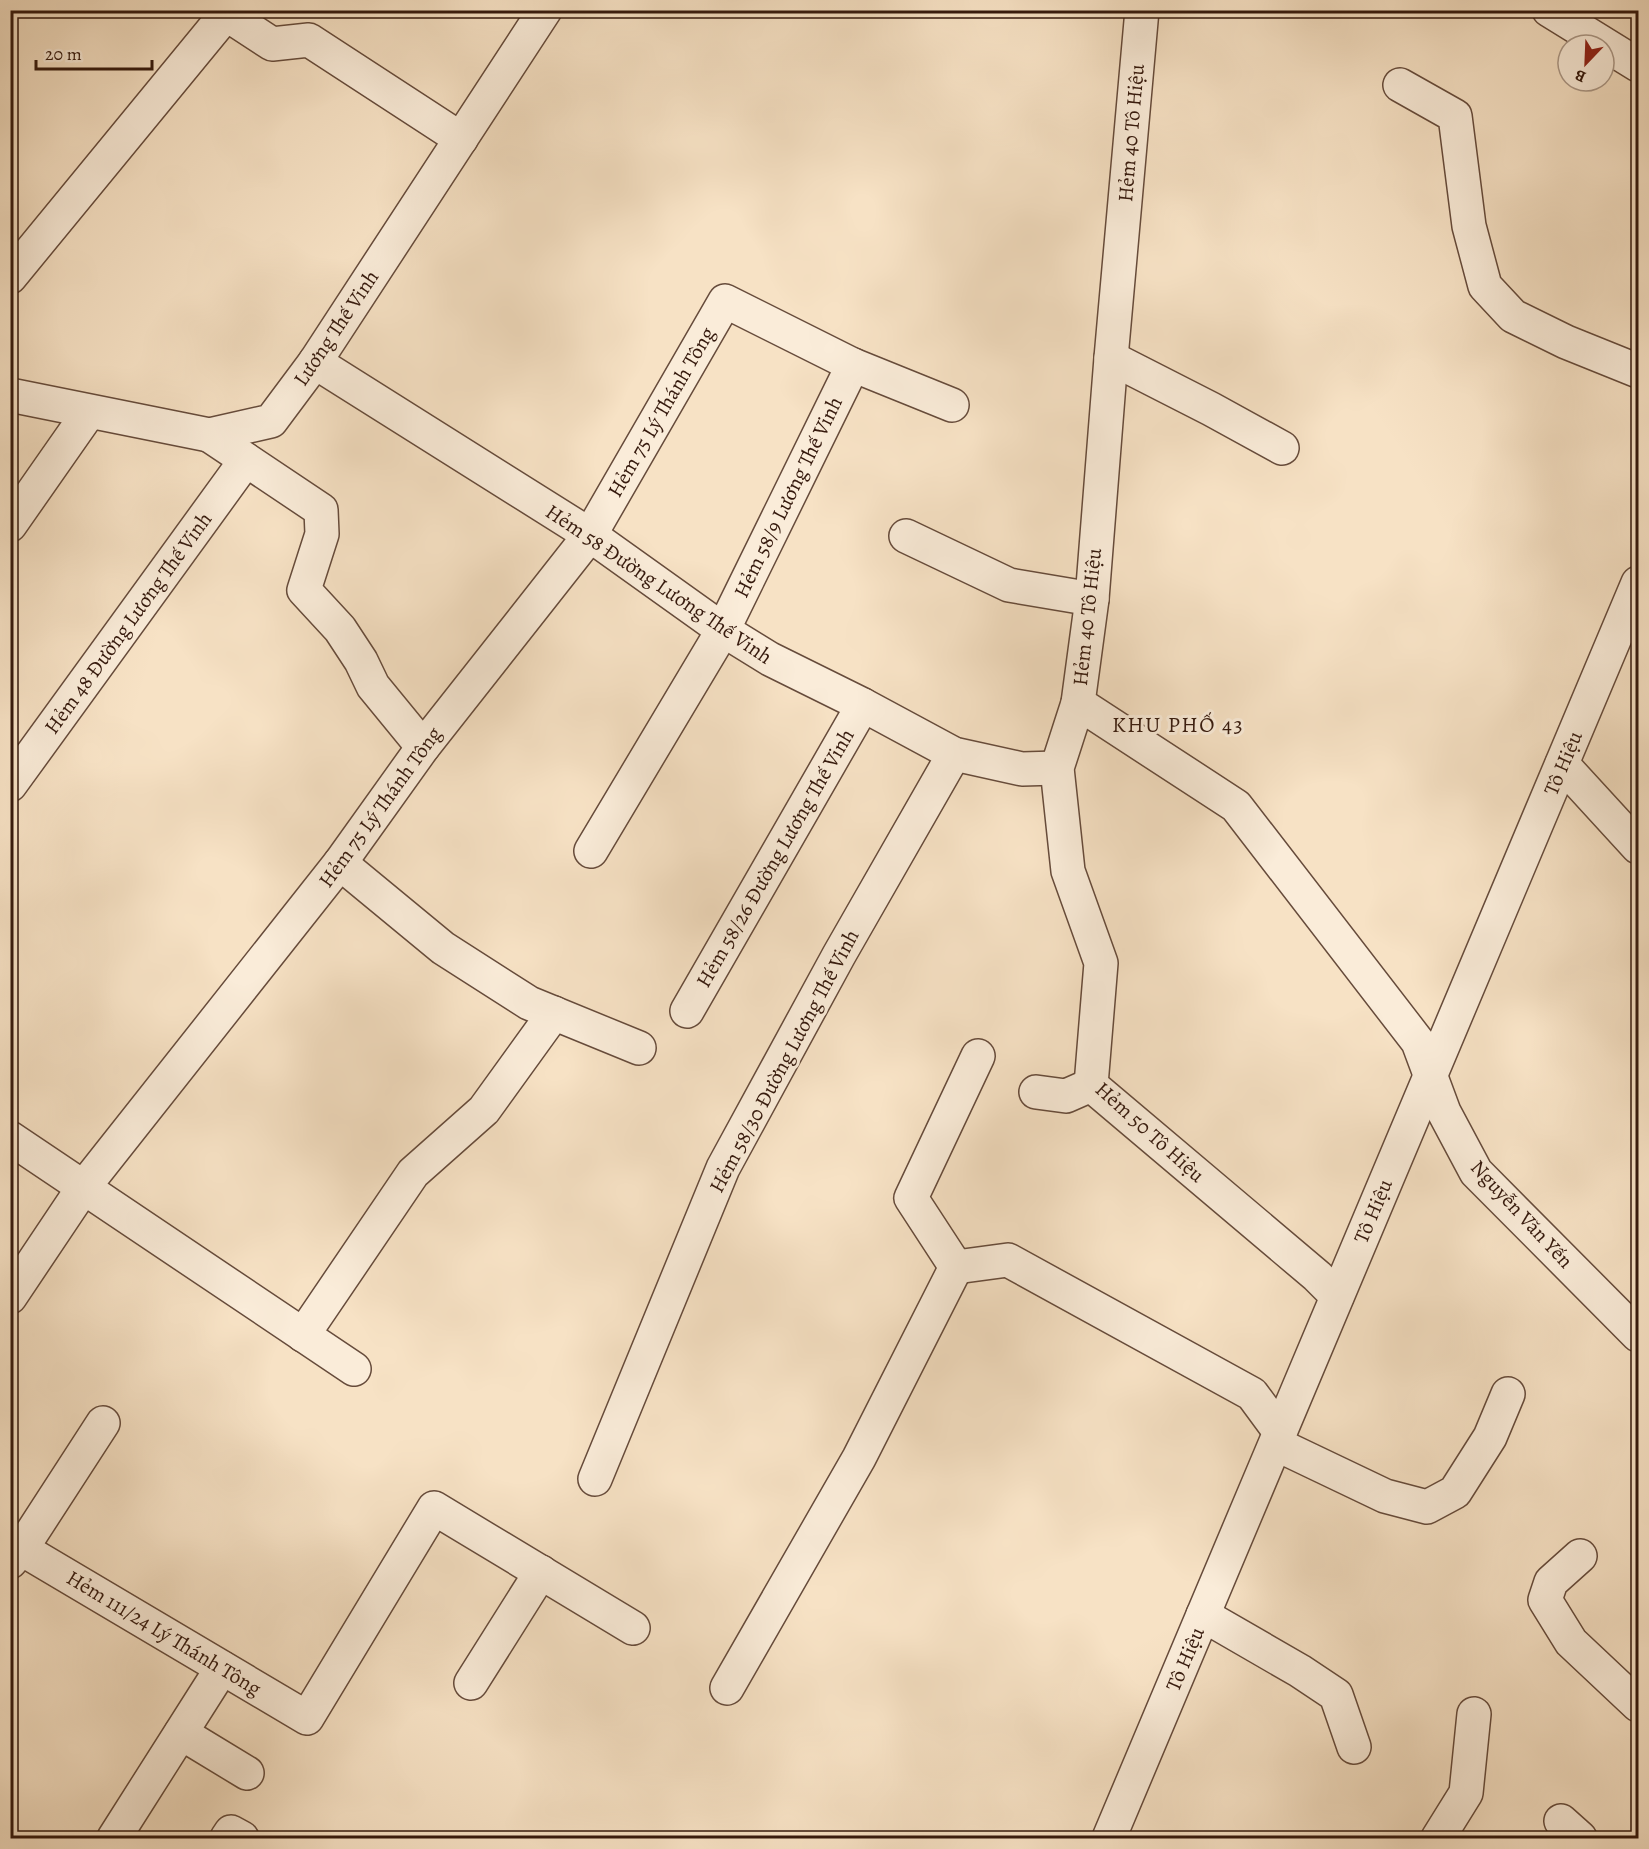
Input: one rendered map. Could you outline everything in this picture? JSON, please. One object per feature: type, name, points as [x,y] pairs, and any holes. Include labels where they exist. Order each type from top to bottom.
[{"type":"street","name":"Lương Thế Vinh","points":[[10,396],[209,435],[271,421],[315,362],[545,10]]},
{"type":"street","name":"Hẻm 40 Tô Hiệu","points":[[1143,10],[1111,358],[1092,599],[1078,703],[1236,806],[1418,1041],[1431,1076]]},
{"type":"street","points":[[1549,10],[1638,65]]},
{"type":"street","points":[[10,277],[226,15],[272,44],[309,40],[461,139]]},
{"type":"street","points":[[1400,85],[1455,116],[1469,226],[1485,285],[1513,316],[1566,342],[1638,371]]},
{"type":"street","name":"Hẻm 75 Lý Thánh Tông","points":[[10,1297],[83,1188],[340,863],[423,747],[590,535],[725,301],[853,364]]},
{"type":"street","points":[[1111,358],[1282,448]]},
{"type":"street","name":"Hẻm 58 Đường Lương Thế Vinh","points":[[315,362],[590,535],[723,630],[770,660],[863,705],[954,754],[1022,769],[1057,768]]},
{"type":"street","points":[[853,364],[952,405]]},
{"type":"street","name":"Hẻm 58/9 Lương Thế Vinh","points":[[591,851],[723,630],[853,364]]},
{"type":"street","points":[[10,525],[89,412]]},
{"type":"street","points":[[209,435],[321,510],[322,534],[304,590],[340,629],[373,686],[423,747]]},
{"type":"street","name":"Hẻm 48 Đường Lương Thế Vinh","points":[[10,785],[246,460]]},
{"type":"street","points":[[906,536],[1009,585],[1092,599]]},
{"type":"street","name":"Tô Hiệu","points":[[1109,1839],[1638,583]]},
{"type":"street","name":"Hẻm 50 Tô Hiệu","points":[[1078,703],[1057,768],[1068,871],[1101,963],[1091,1085],[1317,1276],[1336,1296]]},
{"type":"street","name":"Hẻm 58/26 Đường Lương Thế Vinh","points":[[687,1011],[863,705]]},
{"type":"street","name":"Hẻm 58/30 Đường Lương Thế Vinh","points":[[595,1479],[723,1168],[839,955],[954,754]]},
{"type":"street","points":[[1562,764],[1638,847]]},
{"type":"street","points":[[340,863],[443,948],[529,1004],[639,1048]]},
{"type":"street","points":[[303,1335],[413,1173],[484,1110],[554,1013]]},
{"type":"street","points":[[957,1267],[911,1198],[978,1056]]},
{"type":"street","name":"Nguyễn Văn Yến","points":[[1431,1076],[1444,1112],[1476,1172],[1638,1335]]},
{"type":"street","points":[[1036,1092],[1066,1096],[1091,1085]]},
{"type":"street","points":[[10,1138],[354,1369]]},
{"type":"street","points":[[957,1267],[1008,1260],[1252,1394],[1278,1438],[1385,1496],[1427,1507],[1455,1492],[1490,1437],[1508,1394]]},
{"type":"street","points":[[727,1688],[859,1458],[957,1267]]},
{"type":"street","points":[[14,1551],[103,1422]]},
{"type":"street","name":"Hẻm 111/24 Lý Thánh Tông","points":[[14,1551],[307,1718],[434,1508],[541,1572]]},
{"type":"street","points":[[1580,1556],[1551,1582],[1545,1600],[1571,1642],[1638,1705]]},
{"type":"street","points":[[471,1683],[541,1572],[633,1628]]},
{"type":"street","points":[[1203,1615],[1300,1671],[1336,1695],[1354,1747]]},
{"type":"street","points":[[114,1839],[222,1668]]},
{"type":"street","points":[[1438,1839],[1466,1793],[1474,1714]]},
{"type":"street","points":[[181,1733],[246,1773]]},
{"type":"street","points":[[226,1839],[231,1832],[242,1839]]},
{"type":"district","name":"KHU PHỐ 43","points":[[1178,725]]}]
